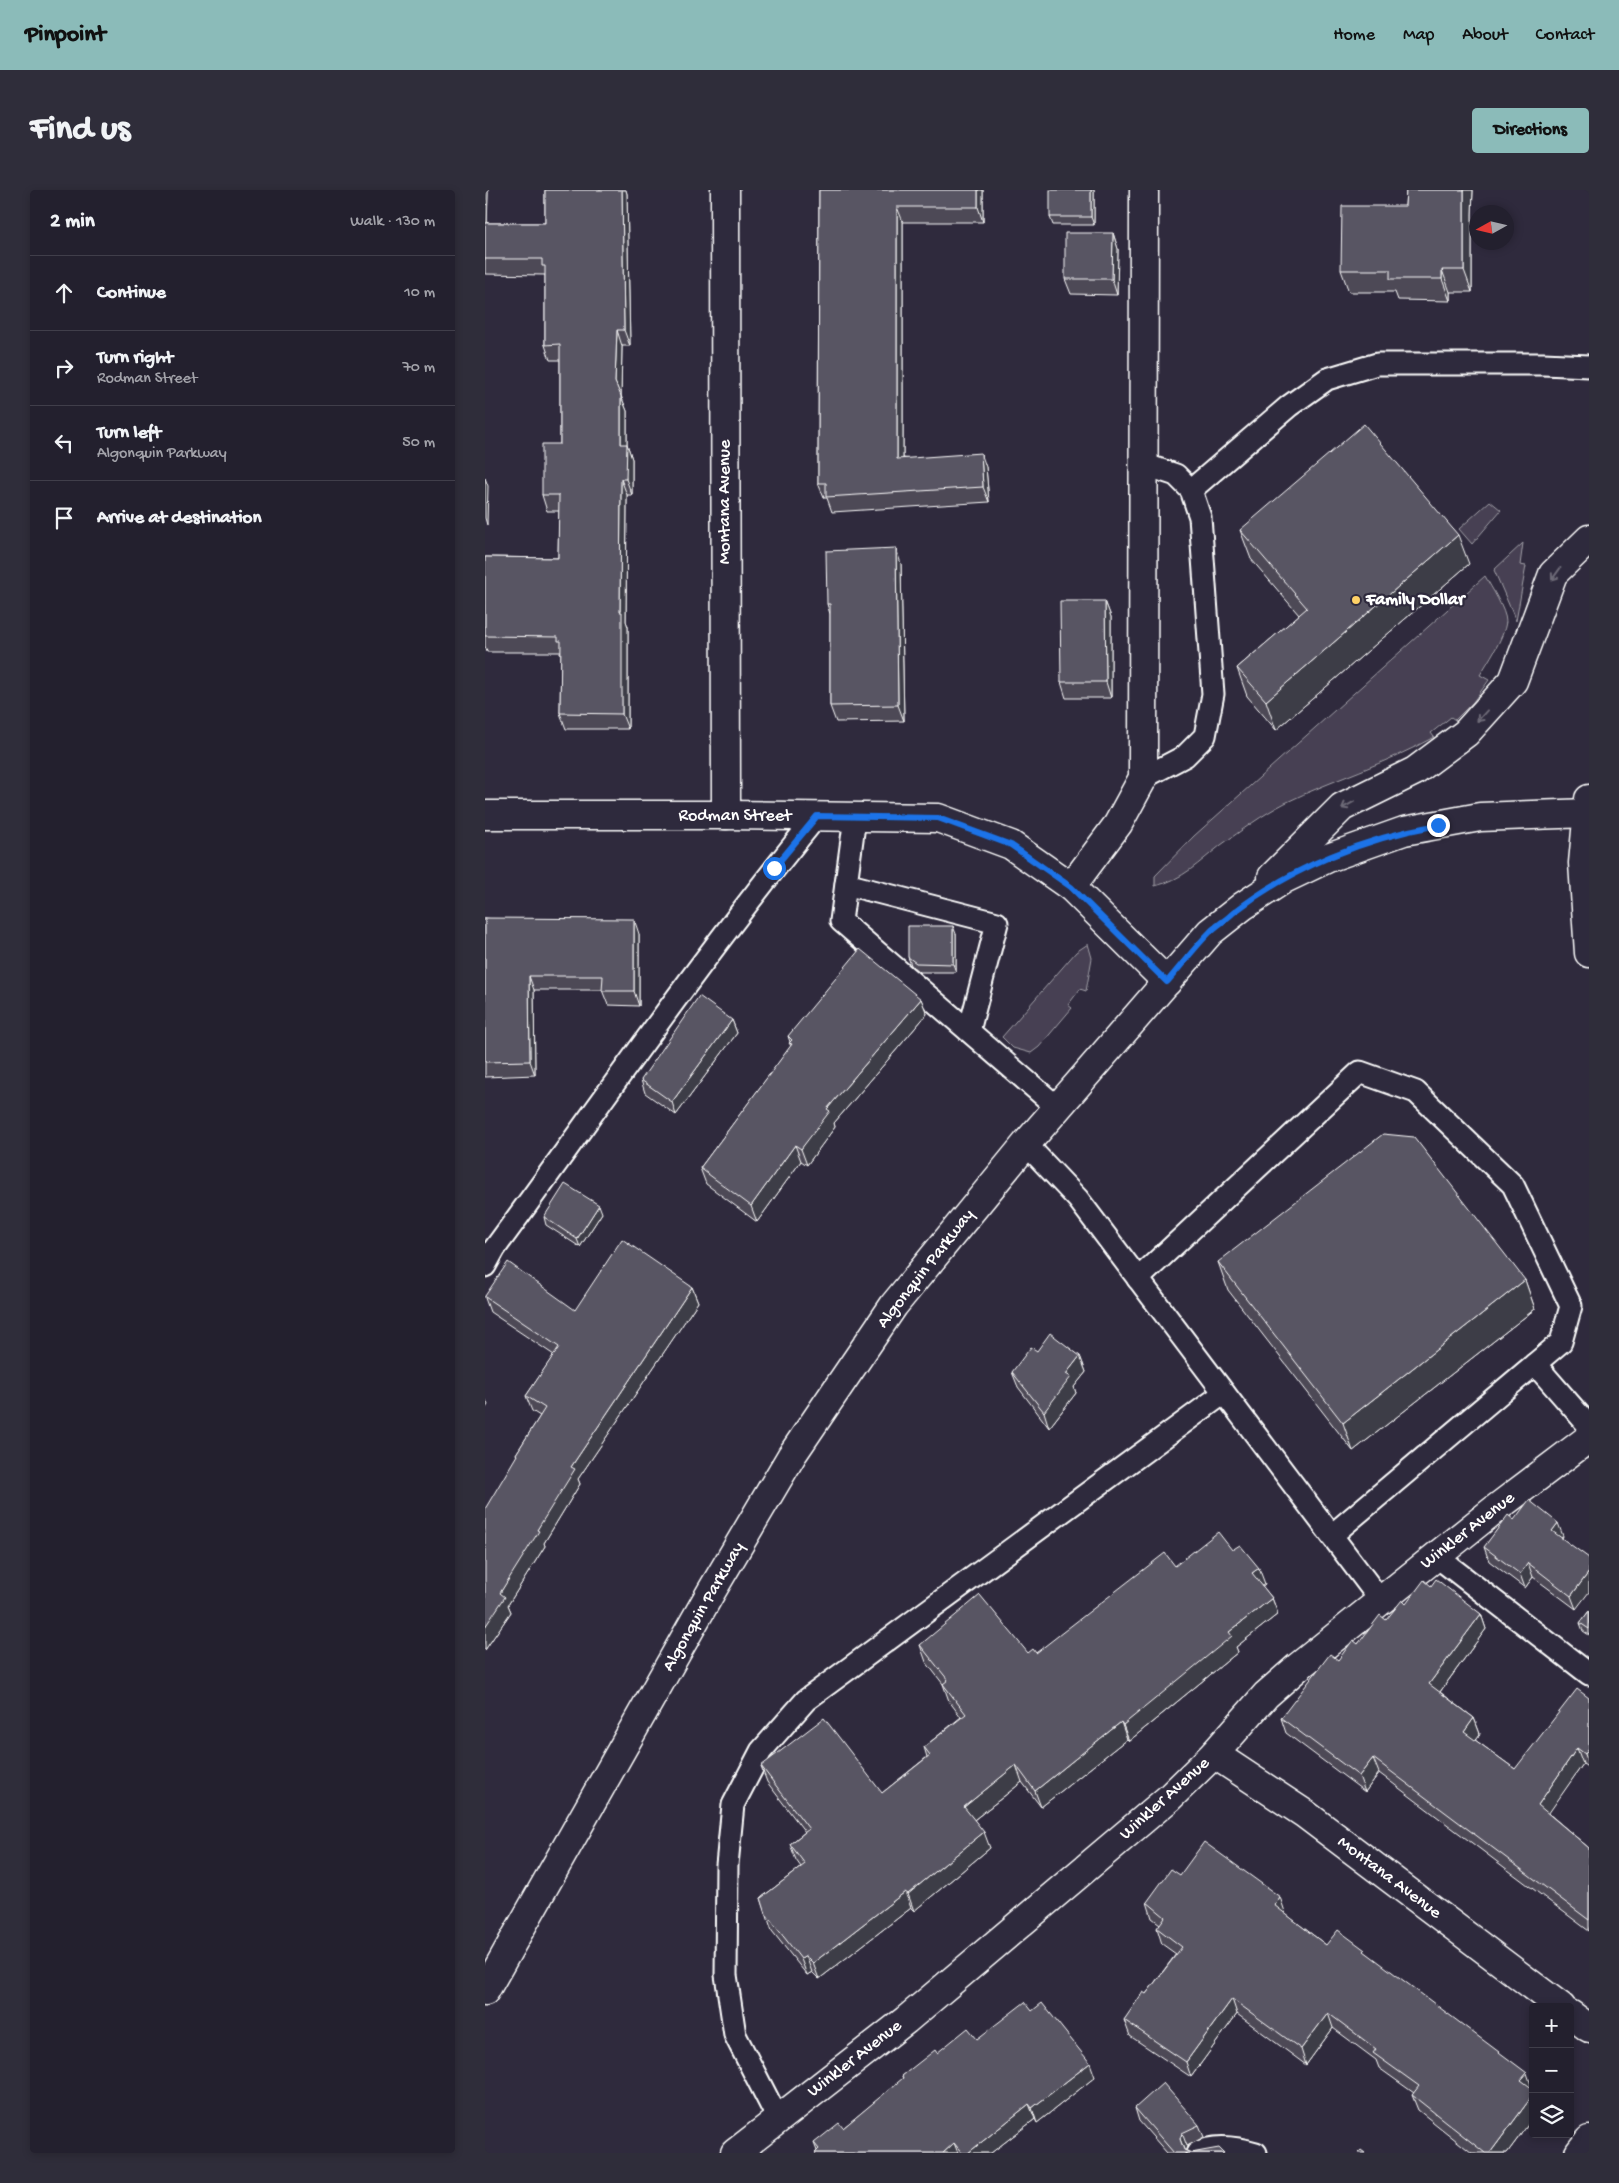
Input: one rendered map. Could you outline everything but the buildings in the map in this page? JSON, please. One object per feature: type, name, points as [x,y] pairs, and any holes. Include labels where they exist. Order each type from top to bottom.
[{"type":"street","name":"Montana Avenue","points":[[725,190],[726,815]]},
{"type":"street","points":[[1071,887],[1118,824],[1143,778],[1144,190]]},
{"type":"street","points":[[1243,906],[1342,807],[1415,771],[1466,733],[1513,681],[1553,574],[1589,538]]},
{"type":"street","points":[[1589,799],[1583,864],[1589,953]]},
{"type":"street","name":"Algonquin Parkway","points":[[485,1991],[711,1592],[792,1455],[894,1305],[1026,1144],[1210,932],[1243,906],[1284,879],[1328,858],[1404,831],[1480,817],[1589,813]]},
{"type":"street","name":"Rodman Street","points":[[485,816],[726,815],[938,818],[1011,845],[1071,887],[1167,982]]},
{"type":"street","name":"Winkler Avenue","points":[[735,2153],[928,2001],[1169,1798],[1214,1754],[1266,1695],[1435,1556],[1589,1438]]},
{"type":"street","name":"Montana Avenue","points":[[1214,1754],[1305,1814],[1556,2003]]},
{"type":"street","points":[[1574,2017],[1589,2028]]},
{"type":"street","points":[[1579,2153],[1589,2140]]},
{"type":"lane","points":[[1191,490],[1289,406],[1327,379],[1377,364],[1589,366]]},
{"type":"lane","points":[[1143,464],[1176,475],[1191,490],[1200,517],[1213,694],[1205,736],[1185,756],[1143,778]]},
{"type":"lane","points":[[485,1266],[495,1248],[774,868],[817,816]]},
{"type":"lane","points":[[855,817],[841,921],[1058,1108]]},
{"type":"lane","points":[[846,884],[997,923],[969,1031]]},
{"type":"lane","points":[[1138,1279],[1360,1072],[1416,1092],[1513,1185],[1571,1306],[1561,1342],[1332,1535]]},
{"type":"lane","points":[[1026,1144],[1078,1199],[1381,1601]]},
{"type":"lane","points":[[1535,1364],[1589,1426]]},
{"type":"lane","points":[[778,2119],[735,2035],[726,1974],[727,1865],[733,1805],[761,1751],[806,1700],[1225,1393]]},
{"type":"lane","points":[[1435,1556],[1589,1674]]},
{"type":"lane","points":[[1197,2153],[1215,2148],[1242,2149],[1256,2153]]},
{"type":"shaded area","points":[[1490,501],[1501,510],[1472,544],[1459,529]]},
{"type":"shaded area","points":[[1523,543],[1520,565],[1526,566],[1516,621],[1494,570]]},
{"type":"shaded area","points":[[1485,576],[1501,605],[1506,622],[1505,628],[1480,675],[1489,680],[1473,702],[1455,720],[1451,717],[1431,733],[1434,737],[1416,747],[1285,803],[1221,845],[1183,875],[1155,886],[1155,876],[1194,836]]},
{"type":"shaded area","points":[[1088,944],[1092,958],[1086,991],[1080,989],[1068,1005],[1072,1008],[1039,1047],[1031,1053],[1013,1048],[1002,1037],[1076,952]]},
{"type":"place","name":"Family Dollar","points":[[1356,600]]},
{"type":"route","points":[[774,868],[817,816],[938,818],[1011,845],[1071,887],[1167,982],[1210,932],[1243,906],[1284,879],[1328,858],[1404,831],[1438,825]]}]
